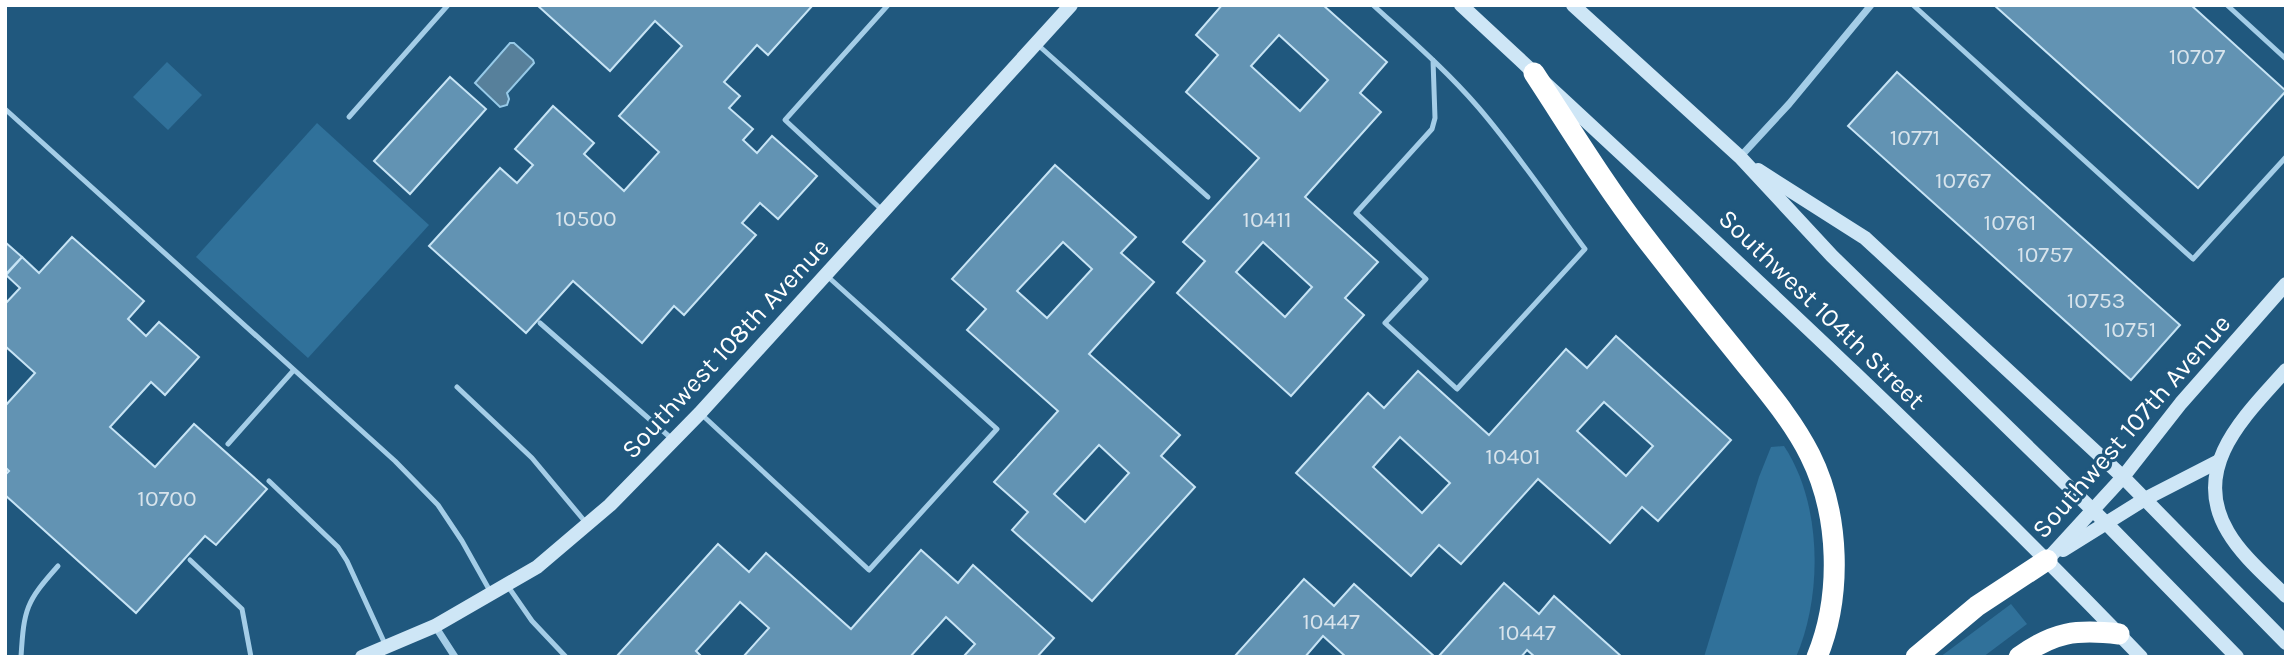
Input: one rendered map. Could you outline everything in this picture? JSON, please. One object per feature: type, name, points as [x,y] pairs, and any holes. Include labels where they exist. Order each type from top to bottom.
[{"type":"highway","points":[[1534,73],[1626,213],[1773,398],[1797,431],[1812,458],[1827,506],[1833,550],[1832,605],[1817,657]]},
{"type":"highway","points":[[1916,657],[1986,599],[2047,559]]},
{"type":"highway","points":[[2019,657],[2032,647],[2061,634],[2094,631],[2119,634]]},
{"type":"main road","name":"Southwest 108th Avenue","points":[[362,657],[435,626],[537,567],[631,485],[700,413],[1071,5]]},
{"type":"main road","name":"Southwest 104th Street","points":[[1461,5],[1689,215],[2047,559],[2141,657]]},
{"type":"main road","name":"Southwest 104th Street","points":[[1573,5],[1740,158],[1832,256],[2093,511],[2237,657]]},
{"type":"main road","points":[[1740,158],[1865,239],[2123,477],[2286,643]]},
{"type":"main road","name":"Southwest 107th Avenue","points":[[2047,559],[2123,477],[2181,403],[2286,284]]},
{"type":"main road","points":[[2286,370],[2236,427],[2218,461],[2216,496],[2224,524],[2234,542],[2286,596]]},
{"type":"main road","name":"Southwest 107th Avenue","points":[[2047,559],[2145,499],[2218,461]]},
{"type":"street","points":[[1740,158],[1789,104],[1871,5]]},
{"type":"street","points":[[435,626],[455,657]]},
{"type":"lane","points":[[348,117],[448,5]]},
{"type":"lane","points":[[883,212],[785,120],[888,5]]},
{"type":"lane","points":[[1373,5],[1433,60],[1479,108],[1585,249],[1457,389],[1385,323],[1426,279],[1356,213],[1432,129],[1436,118],[1433,60]]},
{"type":"lane","points":[[1913,5],[2193,259],[2286,157]]},
{"type":"lane","points":[[2227,5],[2286,59]]},
{"type":"lane","points":[[1036,44],[1208,197]]},
{"type":"lane","points":[[5,109],[396,461],[427,493],[462,541],[492,594]]},
{"type":"lane","points":[[700,413],[869,570],[997,429],[826,275]]},
{"type":"lane","points":[[540,323],[674,441]]},
{"type":"lane","points":[[228,444],[293,371]]},
{"type":"lane","points":[[457,387],[532,458],[587,524]]},
{"type":"lane","points":[[269,481],[338,547],[386,647]]},
{"type":"lane","points":[[190,560],[242,609],[251,657]]},
{"type":"lane","points":[[21,657],[27,607],[40,586],[58,566]]},
{"type":"lane","points":[[507,585],[532,621],[566,657]]},
{"type":"shaded area","points":[[510,43],[514,43],[534,63],[507,93],[507,105],[500,107],[475,83]]},
{"type":"shaded area","points":[[167,62],[202,95],[168,130],[133,97]]},
{"type":"shaded area","points":[[317,123],[429,225],[308,358],[196,257]]},
{"type":"shaded area","points":[[1784,446],[1797,469],[1806,494],[1812,521],[1814,550],[1811,606],[1796,657],[1704,657],[1759,477],[1771,447]]},
{"type":"shaded area","points":[[2011,604],[2027,624],[1983,657],[1940,657]]},
{"type":"building","points":[[537,5],[813,5],[768,55],[757,45],[724,82],[740,96],[729,108],[753,129],[743,140],[757,153],[772,136],[817,176],[778,219],[760,203],[742,223],[756,235],[684,315],[674,306],[642,343],[573,281],[526,333],[429,246],[500,168],[517,183],[533,165],[515,149],[553,106],[594,143],[584,154],[624,191],[659,152],[619,116],[682,46],[655,21],[610,71]]},
{"type":"building","points":[[1222,5],[1323,5],[1387,62],[1360,93],[1381,112],[1305,197],[1378,262],[1345,298],[1364,315],[1291,396],[1177,293],[1205,261],[1183,242],[1259,158],[1186,92],[1218,55],[1196,35]],"holes":[[[1279,35],[1328,80],[1300,111],[1251,66]],[[1263,242],[1312,287],[1285,317],[1236,272]]]},
{"type":"building","points":[[1994,5],[2191,5],[2286,91],[2198,188]]},
{"type":"building","points":[[1897,72],[2180,325],[2131,380],[1848,126]]},
{"type":"building","points":[[450,77],[486,109],[410,194],[374,161]]},
{"type":"building","points":[[1055,165],[1136,237],[1121,253],[1154,282],[1089,354],[1180,435],[1161,456],[1195,487],[1092,601],[1012,530],[1028,512],[994,482],[1058,411],[967,330],[986,309],[952,279]],"holes":[[[1063,242],[1092,269],[1047,318],[1017,291]],[[1099,445],[1129,473],[1085,522],[1054,494]]]},
{"type":"building","points":[[72,237],[144,301],[128,319],[146,336],[159,322],[199,357],[165,395],[151,382],[110,427],[155,467],[194,424],[267,489],[216,545],[205,536],[136,613],[5,495],[5,475],[9,471],[5,467],[5,406],[35,373],[5,346],[5,304],[20,288],[6,275],[22,257],[39,273]]},
{"type":"building","points":[[5,242],[22,257],[5,275]]},
{"type":"building","points":[[1616,336],[1731,440],[1658,521],[1642,507],[1610,543],[1538,479],[1461,564],[1439,545],[1411,576],[1296,473],[1368,393],[1384,408],[1418,371],[1489,435],[1566,349],[1587,368]],"holes":[[[1604,402],[1653,446],[1626,476],[1577,431]],[[1400,437],[1450,483],[1422,513],[1373,467]]]},
{"type":"building","points":[[718,544],[749,572],[766,553],[851,629],[921,550],[958,583],[973,565],[1054,638],[1037,657],[963,657],[975,644],[946,617],[910,657],[743,657],[769,628],[740,602],[696,651],[702,657],[616,657]]},
{"type":"building","points":[[1304,579],[1334,606],[1354,584],[1435,657],[1346,657],[1323,636],[1305,657],[1234,657]]},
{"type":"building","points":[[1504,583],[1539,614],[1554,596],[1622,657],[1535,657],[1527,650],[1521,657],[1438,657]]}]
